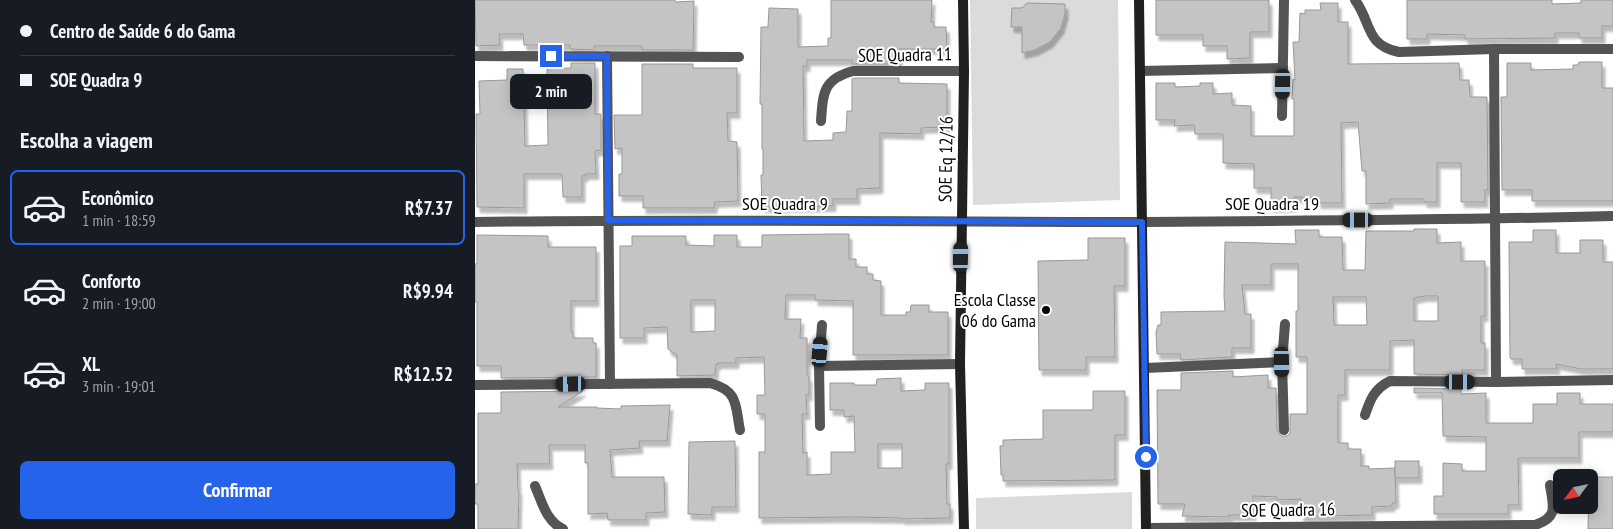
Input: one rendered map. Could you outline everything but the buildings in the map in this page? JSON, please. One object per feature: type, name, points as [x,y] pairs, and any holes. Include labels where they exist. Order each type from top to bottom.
[{"type":"street","name":"SOE Eq 12/16","points":[[963,0],[964,71],[960,364],[963,529]]},
{"type":"street","points":[[1139,0],[1146,529]]},
{"type":"street","points":[[1282,116],[1284,0]]},
{"type":"street","points":[[1355,0],[1361,8],[1374,39],[1387,49],[1399,52],[1495,49],[1613,49]]},
{"type":"street","points":[[1495,49],[1495,382]]},
{"type":"street","points":[[475,56],[739,57]]},
{"type":"street","points":[[607,56],[610,384]]},
{"type":"street","points":[[1140,71],[1283,68]]},
{"type":"street","name":"SOE Quadra 11","points":[[821,121],[823,93],[830,83],[840,75],[853,71],[964,71]]},
{"type":"street","name":"SOE Quadra 19","points":[[962,221],[1142,222],[1613,216]]},
{"type":"street","name":"SOE Quadra 9","points":[[475,222],[608,220],[962,221]]},
{"type":"street","points":[[1284,430],[1282,362],[1285,324]]},
{"type":"street","points":[[820,426],[819,366],[822,326]]},
{"type":"street","points":[[1145,368],[1282,362]]},
{"type":"street","points":[[819,366],[960,364]]},
{"type":"street","points":[[1365,415],[1371,396],[1390,381],[1613,380]]},
{"type":"street","points":[[475,386],[710,383],[724,387],[734,398],[740,430]]},
{"type":"street","name":"SOE Quadra 16","points":[[1146,529],[1535,525],[1549,518],[1554,510],[1551,485]]},
{"type":"street","points":[[535,486],[547,515],[557,526],[563,529]]},
{"type":"shaded area","points":[[970,0],[1118,0],[1120,200],[973,205]]},
{"type":"shaded area","points":[[1132,492],[1132,529],[976,529],[976,498]]},
{"type":"place","name":"Escola Classe 06 do Gama","points":[[1046,310]]},
{"type":"route","points":[[551,56],[607,56],[608,220],[1142,222],[1146,457]]}]
